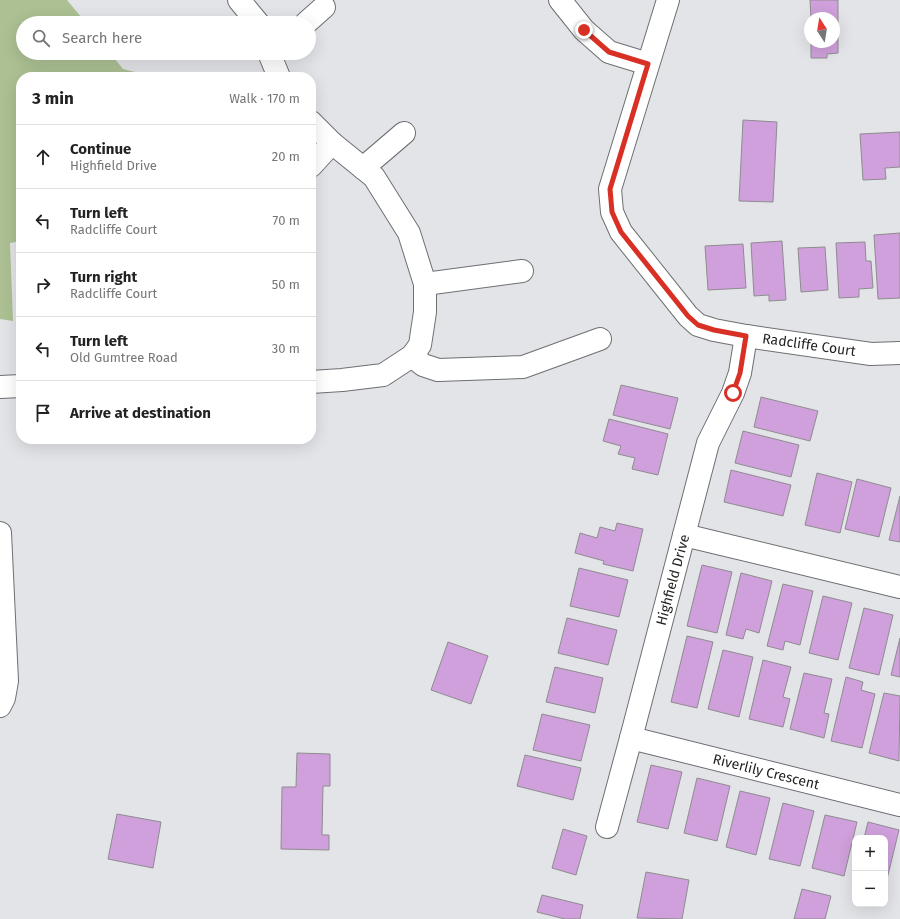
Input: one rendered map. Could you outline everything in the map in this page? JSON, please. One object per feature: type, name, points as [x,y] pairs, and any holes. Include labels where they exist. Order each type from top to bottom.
[{"type":"street","points":[[239,0],[252,16]]},
{"type":"street","points":[[560,0],[584,30],[609,52],[648,64]]},
{"type":"street","name":"Radcliffe Court","points":[[668,0],[610,189],[612,212],[621,232],[688,316],[698,325],[714,330],[746,336],[872,354],[900,353]]},
{"type":"street","points":[[314,16],[324,7]]},
{"type":"street","points":[[273,60],[277,72]]},
{"type":"street","points":[[316,127],[332,143],[374,177],[409,233],[425,284],[425,312],[420,345],[412,356],[383,375],[316,382]]},
{"type":"street","points":[[363,168],[404,133]]},
{"type":"street","points":[[316,161],[332,143]]},
{"type":"street","points":[[425,284],[522,271]]},
{"type":"street","name":"Highfield Drive","points":[[607,827],[708,443],[733,393],[740,373],[746,336]]},
{"type":"street","points":[[412,356],[423,365],[438,370],[523,367],[600,339]]},
{"type":"street","points":[[0,386],[16,386]]},
{"type":"street","points":[[0,533],[7,681],[4,698],[0,706]]},
{"type":"street","points":[[684,535],[900,587]]},
{"type":"street","name":"Riverlily Crescent","points":[[631,738],[900,805]]},
{"type":"green space","points":[[0,0],[67,0],[80,16],[16,16],[16,60],[116,60],[123,69],[135,72],[16,72],[16,242],[10,243],[13,321],[0,319]]},
{"type":"building","points":[[810,0],[838,0],[838,12],[811,12]]},
{"type":"building","points":[[811,48],[838,48],[838,53],[827,54],[827,58],[811,58]]},
{"type":"building","points":[[743,120],[777,122],[773,202],[739,201]]},
{"type":"building","points":[[900,132],[900,167],[885,168],[886,179],[863,180],[860,134]]},
{"type":"building","points":[[900,233],[900,298],[878,299],[874,235]]},
{"type":"building","points":[[782,241],[786,300],[769,301],[769,295],[754,296],[751,243]]},
{"type":"building","points":[[865,242],[866,261],[871,261],[873,288],[859,289],[859,297],[839,298],[836,243]]},
{"type":"building","points":[[743,244],[746,288],[708,290],[705,246]]},
{"type":"building","points":[[825,247],[828,290],[801,292],[798,248]]},
{"type":"building","points":[[621,385],[678,398],[670,429],[613,415]]},
{"type":"building","points":[[761,397],[818,411],[810,441],[754,427]]},
{"type":"building","points":[[609,419],[668,434],[658,475],[632,469],[635,458],[618,454],[621,446],[603,441]]},
{"type":"building","points":[[743,431],[799,445],[791,477],[735,463]]},
{"type":"building","points":[[731,470],[791,485],[783,516],[724,502]]},
{"type":"building","points":[[817,473],[852,482],[840,533],[805,525]]},
{"type":"building","points":[[857,479],[891,488],[879,537],[845,529]]},
{"type":"building","points":[[900,496],[900,542],[889,540]]},
{"type":"building","points":[[617,523],[643,529],[633,571],[603,564],[604,561],[575,553],[580,533],[597,538],[600,527],[615,531]]},
{"type":"building","points":[[702,565],[732,572],[717,633],[687,626]]},
{"type":"building","points":[[579,568],[628,580],[619,617],[570,606]]},
{"type":"building","points":[[741,573],[772,581],[759,633],[746,629],[743,639],[726,635]]},
{"type":"building","points":[[783,584],[813,591],[800,645],[785,641],[783,650],[767,646]]},
{"type":"building","points":[[823,596],[852,603],[838,660],[809,653]]},
{"type":"building","points":[[864,608],[893,615],[879,675],[849,668]]},
{"type":"building","points":[[567,618],[617,630],[608,665],[558,653]]},
{"type":"building","points":[[687,636],[713,642],[697,708],[671,702]]},
{"type":"building","points":[[900,638],[900,677],[891,675]]},
{"type":"building","points":[[448,642],[488,656],[471,704],[431,690]]},
{"type":"building","points":[[723,650],[753,657],[739,717],[708,709]]},
{"type":"building","points":[[763,660],[791,667],[783,697],[790,699],[783,727],[749,719]]},
{"type":"building","points":[[555,667],[603,678],[595,713],[546,702]]},
{"type":"building","points":[[804,673],[832,679],[824,713],[829,714],[824,738],[790,729]]},
{"type":"building","points":[[846,677],[863,682],[861,690],[875,694],[862,748],[831,741]]},
{"type":"building","points":[[884,693],[900,696],[899,761],[869,753]]},
{"type":"building","points":[[542,714],[590,725],[581,761],[533,750]]},
{"type":"building","points":[[297,753],[330,754],[330,786],[323,786],[322,835],[329,835],[329,850],[281,849],[282,787],[296,787]]},
{"type":"building","points":[[525,755],[581,768],[573,800],[517,786]]},
{"type":"building","points":[[651,765],[682,772],[668,829],[637,822]]},
{"type":"building","points":[[697,778],[730,786],[717,841],[684,833]]},
{"type":"building","points":[[740,791],[770,798],[756,855],[726,847]]},
{"type":"building","points":[[783,803],[814,811],[800,866],[769,859]]},
{"type":"building","points":[[117,814],[161,822],[153,868],[108,859]]},
{"type":"building","points":[[825,815],[857,822],[854,835],[852,835],[852,843],[844,876],[812,868]]},
{"type":"building","points":[[868,822],[899,830],[888,875],[888,835],[865,835]]},
{"type":"building","points":[[563,829],[587,836],[576,875],[552,868]]},
{"type":"building","points":[[646,872],[689,880],[682,919],[637,918]]},
{"type":"building","points":[[802,889],[831,896],[825,919],[794,919]]},
{"type":"building","points":[[542,895],[583,905],[580,919],[565,919],[537,912]]},
{"type":"route","points":[[584,30],[609,52],[648,64],[610,189],[612,212],[621,232],[688,316],[698,325],[714,330],[746,336],[740,373],[733,393]]}]
